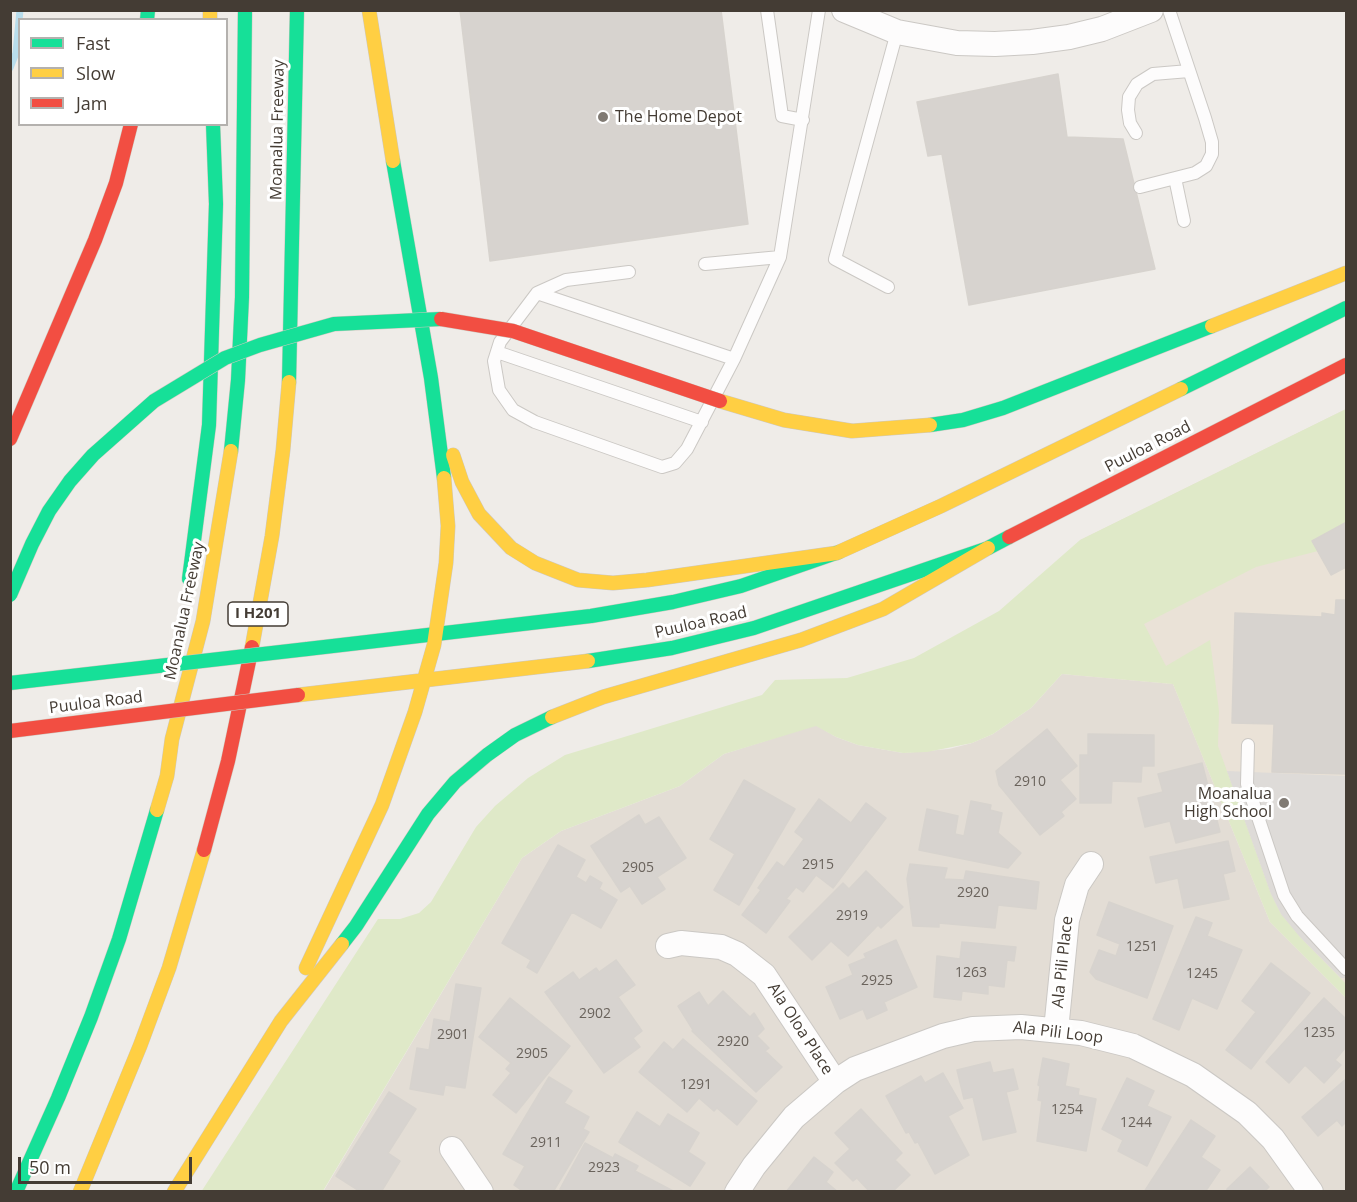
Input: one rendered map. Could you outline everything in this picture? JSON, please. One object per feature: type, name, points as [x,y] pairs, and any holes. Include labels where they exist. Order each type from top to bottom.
[{"type":"main road","name":"Moanalua Freeway","points":[[16,1191],[66,1078],[119,939],[167,777],[172,739],[204,621],[217,547],[238,380],[242,297],[245,10]]},
{"type":"main road","name":"Moanalua Freeway","points":[[80,1191],[140,1046],[169,968],[207,844],[228,761],[257,623],[272,536],[283,450],[290,364],[297,10]]},
{"type":"main road","points":[[281,1021],[382,805],[415,712],[436,635],[442,600],[448,526],[445,484],[431,378],[369,10]]},
{"type":"main road","points":[[10,439],[95,240],[116,183],[130,126]]},
{"type":"main road","points":[[187,590],[201,496],[208,424],[216,204],[213,126]]},
{"type":"main road","points":[[10,596],[49,511],[93,454],[124,426],[154,401],[225,358],[260,345],[334,324],[439,319],[513,331],[756,413],[818,427],[852,431],[963,420],[1003,408],[1347,273]]},
{"type":"main road","name":"Puuloa Road","points":[[10,683],[591,616],[673,602],[741,586],[837,553],[941,506],[1347,308]]},
{"type":"main road","name":"Puuloa Road","points":[[10,729],[584,662],[672,648],[796,615],[988,548],[1347,365]]},
{"type":"main road","points":[[431,378],[462,482],[479,514],[510,548],[535,563],[578,580],[613,582],[646,580],[837,553]]},
{"type":"main road","points":[[174,1191],[281,1021],[356,926],[428,814],[455,782],[487,755],[515,735],[552,717],[603,697],[801,640],[883,609],[988,548]]},
{"type":"main road","points":[[172,739],[180,647]]},
{"type":"street","points":[[844,10],[897,32],[957,43],[994,44],[1069,37],[1151,10]]},
{"type":"street","name":"Ala Pili Place","points":[[1056,1030],[1066,920],[1077,885],[1091,864]]},
{"type":"street","name":"Ala Oloa Place","points":[[668,946],[681,943],[721,947],[736,954],[764,975],[835,1082]]},
{"type":"street","name":"Ala Pili Loop","points":[[737,1191],[794,1117],[835,1082],[855,1069],[943,1036],[973,1029],[1021,1027],[1081,1032],[1133,1046],[1192,1075],[1220,1093],[1273,1139],[1311,1191]]},
{"type":"street","points":[[452,1149],[481,1191]]},
{"type":"lane","points":[[767,10],[782,116],[803,120]]},
{"type":"lane","points":[[628,272],[566,280],[537,293],[500,342],[494,361],[499,390],[513,410],[535,422],[662,467],[675,463],[702,422],[735,358],[780,257],[819,10]]},
{"type":"lane","points":[[1140,187],[1195,173],[1206,166],[1212,154],[1212,142],[1169,10]]},
{"type":"lane","points":[[888,287],[835,259],[897,32]]},
{"type":"lane","points":[[1136,133],[1130,123],[1128,110],[1129,97],[1137,84],[1153,75],[1189,70]]},
{"type":"lane","points":[[1175,178],[1184,221]]},
{"type":"lane","points":[[705,264],[780,257]]},
{"type":"lane","points":[[537,293],[735,358]]},
{"type":"lane","points":[[497,352],[702,422]]},
{"type":"lane","points":[[1248,745],[1247,784],[1284,895],[1297,916],[1347,969]]},
{"type":"shaded area","name":"Moanalua High School","points":[[1346,409],[1346,998],[1270,922],[1173,684],[1071,675],[1089,642],[1080,540]]},
{"type":"shaded area","points":[[1062,674],[1173,684],[1270,922],[1346,998],[1346,1191],[323,1192],[522,858],[561,831],[680,786],[724,754],[816,725],[836,737],[858,745],[903,753],[949,749],[972,743],[993,734],[1031,708]]},
{"type":"shaded area","points":[[1227,771],[1346,776],[1346,978],[1341,978],[1300,937],[1281,914],[1271,894]]},
{"type":"green space","points":[[1346,409],[1346,526],[1344,523],[1312,541],[1318,551],[1256,567],[1144,624],[1166,666],[1210,640],[1219,711],[1218,746],[1271,894],[1281,914],[1300,937],[1346,984],[1346,998],[1270,922],[1173,684],[1062,674],[1031,708],[993,734],[972,743],[927,752],[903,753],[858,745],[816,726],[724,754],[680,786],[561,831],[522,858],[323,1191],[201,1192],[378,919],[400,919],[419,913],[431,902],[476,827],[495,806],[528,778],[565,755],[762,695],[775,680],[847,678],[914,658],[999,611],[1080,540]]},
{"type":"building","name":"The Home Depot","points":[[460,10],[721,10],[748,224],[490,261]]},
{"type":"building","points":[[1058,74],[1067,137],[1123,139],[1155,269],[969,305],[942,154],[928,156],[917,102]]},
{"type":"building","points":[[1345,523],[1346,567],[1331,575],[1312,541]]},
{"type":"building","points":[[1336,600],[1346,600],[1346,774],[1272,772],[1274,724],[1232,723],[1235,613],[1322,617],[1322,613],[1335,615]]},
{"type":"building","points":[[1047,729],[1077,766],[1060,780],[1076,799],[1061,812],[1064,816],[1040,835],[999,785],[996,771]]},
{"type":"building","points":[[1088,734],[1154,735],[1154,766],[1142,766],[1141,782],[1112,781],[1111,803],[1080,803],[1080,755],[1088,755]]},
{"type":"building","points":[[1202,763],[1220,832],[1176,843],[1170,821],[1145,827],[1138,798],[1163,792],[1158,774]]},
{"type":"building","points":[[744,780],[795,809],[739,905],[714,890],[735,854],[710,839]]},
{"type":"building","points":[[819,799],[851,823],[866,803],[886,818],[833,888],[816,875],[803,892],[796,887],[786,899],[790,901],[766,933],[742,915],[761,890],[758,888],[777,862],[784,867],[804,839],[795,832]]},
{"type":"building","points":[[971,801],[991,805],[990,810],[1002,813],[998,833],[1021,853],[1008,868],[919,850],[927,809],[958,816],[955,834],[964,836]]},
{"type":"building","points":[[639,815],[645,825],[659,817],[686,858],[657,877],[665,889],[642,904],[630,886],[621,892],[591,846]]},
{"type":"building","points":[[1228,841],[1235,871],[1223,874],[1229,899],[1184,908],[1178,878],[1156,883],[1150,857]]},
{"type":"building","points":[[558,845],[585,860],[576,877],[586,883],[590,876],[602,883],[599,889],[617,900],[601,928],[572,912],[537,973],[527,967],[531,960],[502,943]]},
{"type":"building","points":[[910,864],[947,868],[944,879],[964,880],[966,871],[1039,882],[1036,909],[998,905],[995,928],[939,923],[939,927],[913,926],[907,879]]},
{"type":"building","points":[[866,871],[903,907],[881,928],[878,925],[848,956],[831,941],[812,960],[789,937],[843,883],[849,889]]},
{"type":"building","points":[[1109,902],[1173,926],[1147,998],[1096,979],[1090,972],[1099,950],[1116,956],[1120,944],[1097,935]]},
{"type":"building","points":[[1196,917],[1212,923],[1207,936],[1242,950],[1217,1009],[1192,998],[1179,1030],[1153,1019]]},
{"type":"building","points":[[896,940],[917,987],[884,1002],[887,1010],[867,1019],[863,1009],[840,1019],[826,987],[853,975],[849,965],[866,958],[864,954]]},
{"type":"building","points":[[962,942],[1016,947],[1014,961],[1007,960],[1004,987],[988,985],[988,994],[962,991],[961,1000],[934,997],[937,956],[960,959]]},
{"type":"building","points":[[616,960],[635,985],[618,997],[642,1031],[633,1038],[640,1047],[604,1073],[545,992],[573,972],[579,980],[596,968],[599,972]]},
{"type":"building","points":[[1271,963],[1310,993],[1251,1069],[1226,1050],[1256,1012],[1242,1001]]},
{"type":"building","points":[[456,984],[481,988],[465,1088],[445,1085],[443,1095],[410,1089],[417,1048],[429,1050],[434,1019],[450,1022]]},
{"type":"building","points":[[723,991],[750,1017],[754,1013],[764,1029],[757,1036],[769,1048],[765,1051],[782,1067],[756,1092],[692,1031],[678,1006],[699,992],[708,1006]]},
{"type":"building","points":[[510,998],[570,1046],[516,1113],[493,1095],[511,1073],[506,1069],[511,1063],[479,1037]]},
{"type":"building","points":[[1324,998],[1346,1019],[1346,1047],[1335,1060],[1341,1065],[1324,1083],[1305,1065],[1289,1083],[1266,1062]]},
{"type":"building","points":[[683,1039],[757,1101],[737,1125],[717,1108],[714,1111],[699,1098],[687,1112],[639,1072],[664,1042],[673,1050]]},
{"type":"building","points":[[1043,1058],[1069,1064],[1065,1086],[1079,1089],[1078,1095],[1096,1099],[1086,1151],[1037,1141],[1042,1101],[1038,1100],[1040,1086],[1038,1085]]},
{"type":"building","points":[[990,1062],[993,1073],[1013,1069],[1018,1089],[1006,1092],[1016,1132],[983,1140],[973,1097],[964,1099],[957,1070]]},
{"type":"building","points":[[943,1073],[963,1108],[948,1116],[969,1155],[935,1174],[918,1142],[915,1143],[909,1132],[906,1133],[886,1096],[921,1076],[925,1083]]},
{"type":"building","points":[[549,1077],[572,1091],[564,1103],[589,1117],[583,1129],[589,1132],[553,1192],[524,1192],[514,1185],[525,1166],[503,1154]]},
{"type":"building","points":[[1127,1078],[1154,1091],[1147,1106],[1171,1117],[1147,1166],[1118,1151],[1123,1140],[1102,1129]]},
{"type":"building","points":[[1346,1079],[1346,1122],[1342,1126],[1337,1120],[1318,1136],[1302,1117]]},
{"type":"building","points":[[389,1092],[416,1109],[388,1153],[400,1161],[381,1192],[361,1192],[336,1176]]},
{"type":"building","points":[[861,1109],[902,1153],[895,1160],[910,1175],[892,1192],[870,1192],[857,1178],[853,1181],[835,1163],[850,1149],[835,1133]]},
{"type":"building","points":[[637,1112],[660,1127],[668,1114],[699,1133],[688,1152],[705,1163],[690,1186],[619,1142]]},
{"type":"building","points":[[1191,1120],[1215,1136],[1201,1157],[1220,1170],[1205,1192],[1144,1192]]},
{"type":"building","points":[[585,1143],[613,1158],[615,1154],[638,1166],[635,1171],[675,1192],[565,1192],[560,1189]]},
{"type":"building","points":[[814,1157],[833,1172],[826,1182],[838,1192],[786,1192]]},
{"type":"building","points":[[1250,1167],[1269,1187],[1264,1192],[1227,1192],[1227,1189]]},
{"type":"waterway","points":[[19,18],[20,10]]},
{"type":"waterway","points":[[10,68],[16,53],[18,32]]},
{"type":"traffic: fast","points":[[147,18],[148,10]]},
{"type":"traffic: fast","points":[[231,451],[238,380],[242,297],[245,10]]},
{"type":"traffic: fast","points":[[289,382],[297,10]]},
{"type":"traffic: fast","points":[[189,579],[209,425],[216,204],[213,126]]},
{"type":"traffic: fast","points":[[393,161],[431,378],[444,478]]},
{"type":"traffic: fast","points":[[1181,389],[1346,308]]},
{"type":"traffic: fast","points":[[10,595],[49,511],[70,481],[93,455],[154,401],[225,358],[260,345],[334,324],[441,319]]},
{"type":"traffic: fast","points":[[930,425],[963,420],[1003,408],[1212,326]]},
{"type":"traffic: fast","points":[[588,661],[672,648],[754,628],[988,548],[1009,537]]},
{"type":"traffic: fast","points":[[307,649],[591,616],[673,602],[741,586],[839,552]]},
{"type":"traffic: fast","points":[[10,683],[307,649]]},
{"type":"traffic: fast","points":[[342,944],[428,814],[455,782],[515,735],[552,717]]},
{"type":"traffic: fast","points":[[16,1192],[91,1017],[119,939],[157,810]]},
{"type":"traffic: slow","points":[[210,10],[210,18]]},
{"type":"traffic: slow","points":[[369,10],[393,161]]},
{"type":"traffic: slow","points":[[1212,326],[1346,273]]},
{"type":"traffic: slow","points":[[252,647],[272,536],[289,382]]},
{"type":"traffic: slow","points":[[839,552],[941,506],[1181,389]]},
{"type":"traffic: slow","points":[[720,401],[784,420],[852,431],[930,425]]},
{"type":"traffic: slow","points":[[157,810],[167,776],[172,739],[203,621],[231,451]]},
{"type":"traffic: slow","points":[[453,455],[462,482],[479,514],[511,548],[535,563],[578,580],[613,583],[647,580],[837,553]]},
{"type":"traffic: slow","points":[[306,968],[382,805],[415,712],[434,645],[446,563],[448,526],[444,478]]},
{"type":"traffic: slow","points":[[552,717],[603,697],[801,640],[883,609],[988,548]]},
{"type":"traffic: slow","points":[[298,695],[588,661]]},
{"type":"traffic: slow","points":[[80,1192],[140,1046],[169,968],[204,850]]},
{"type":"traffic: slow","points":[[174,1192],[281,1021],[342,944]]},
{"type":"traffic: jam","points":[[10,439],[95,240],[116,183],[130,126]]},
{"type":"traffic: jam","points":[[441,319],[513,331],[720,401]]},
{"type":"traffic: jam","points":[[1009,537],[1346,365]]},
{"type":"traffic: jam","points":[[204,850],[228,761],[252,647]]},
{"type":"traffic: jam","points":[[10,731],[298,695]]},
{"type":"place","name":"The Home Depot","points":[[603,117]]},
{"type":"place","name":"Moanalua High School","points":[[1284,803]]}]
